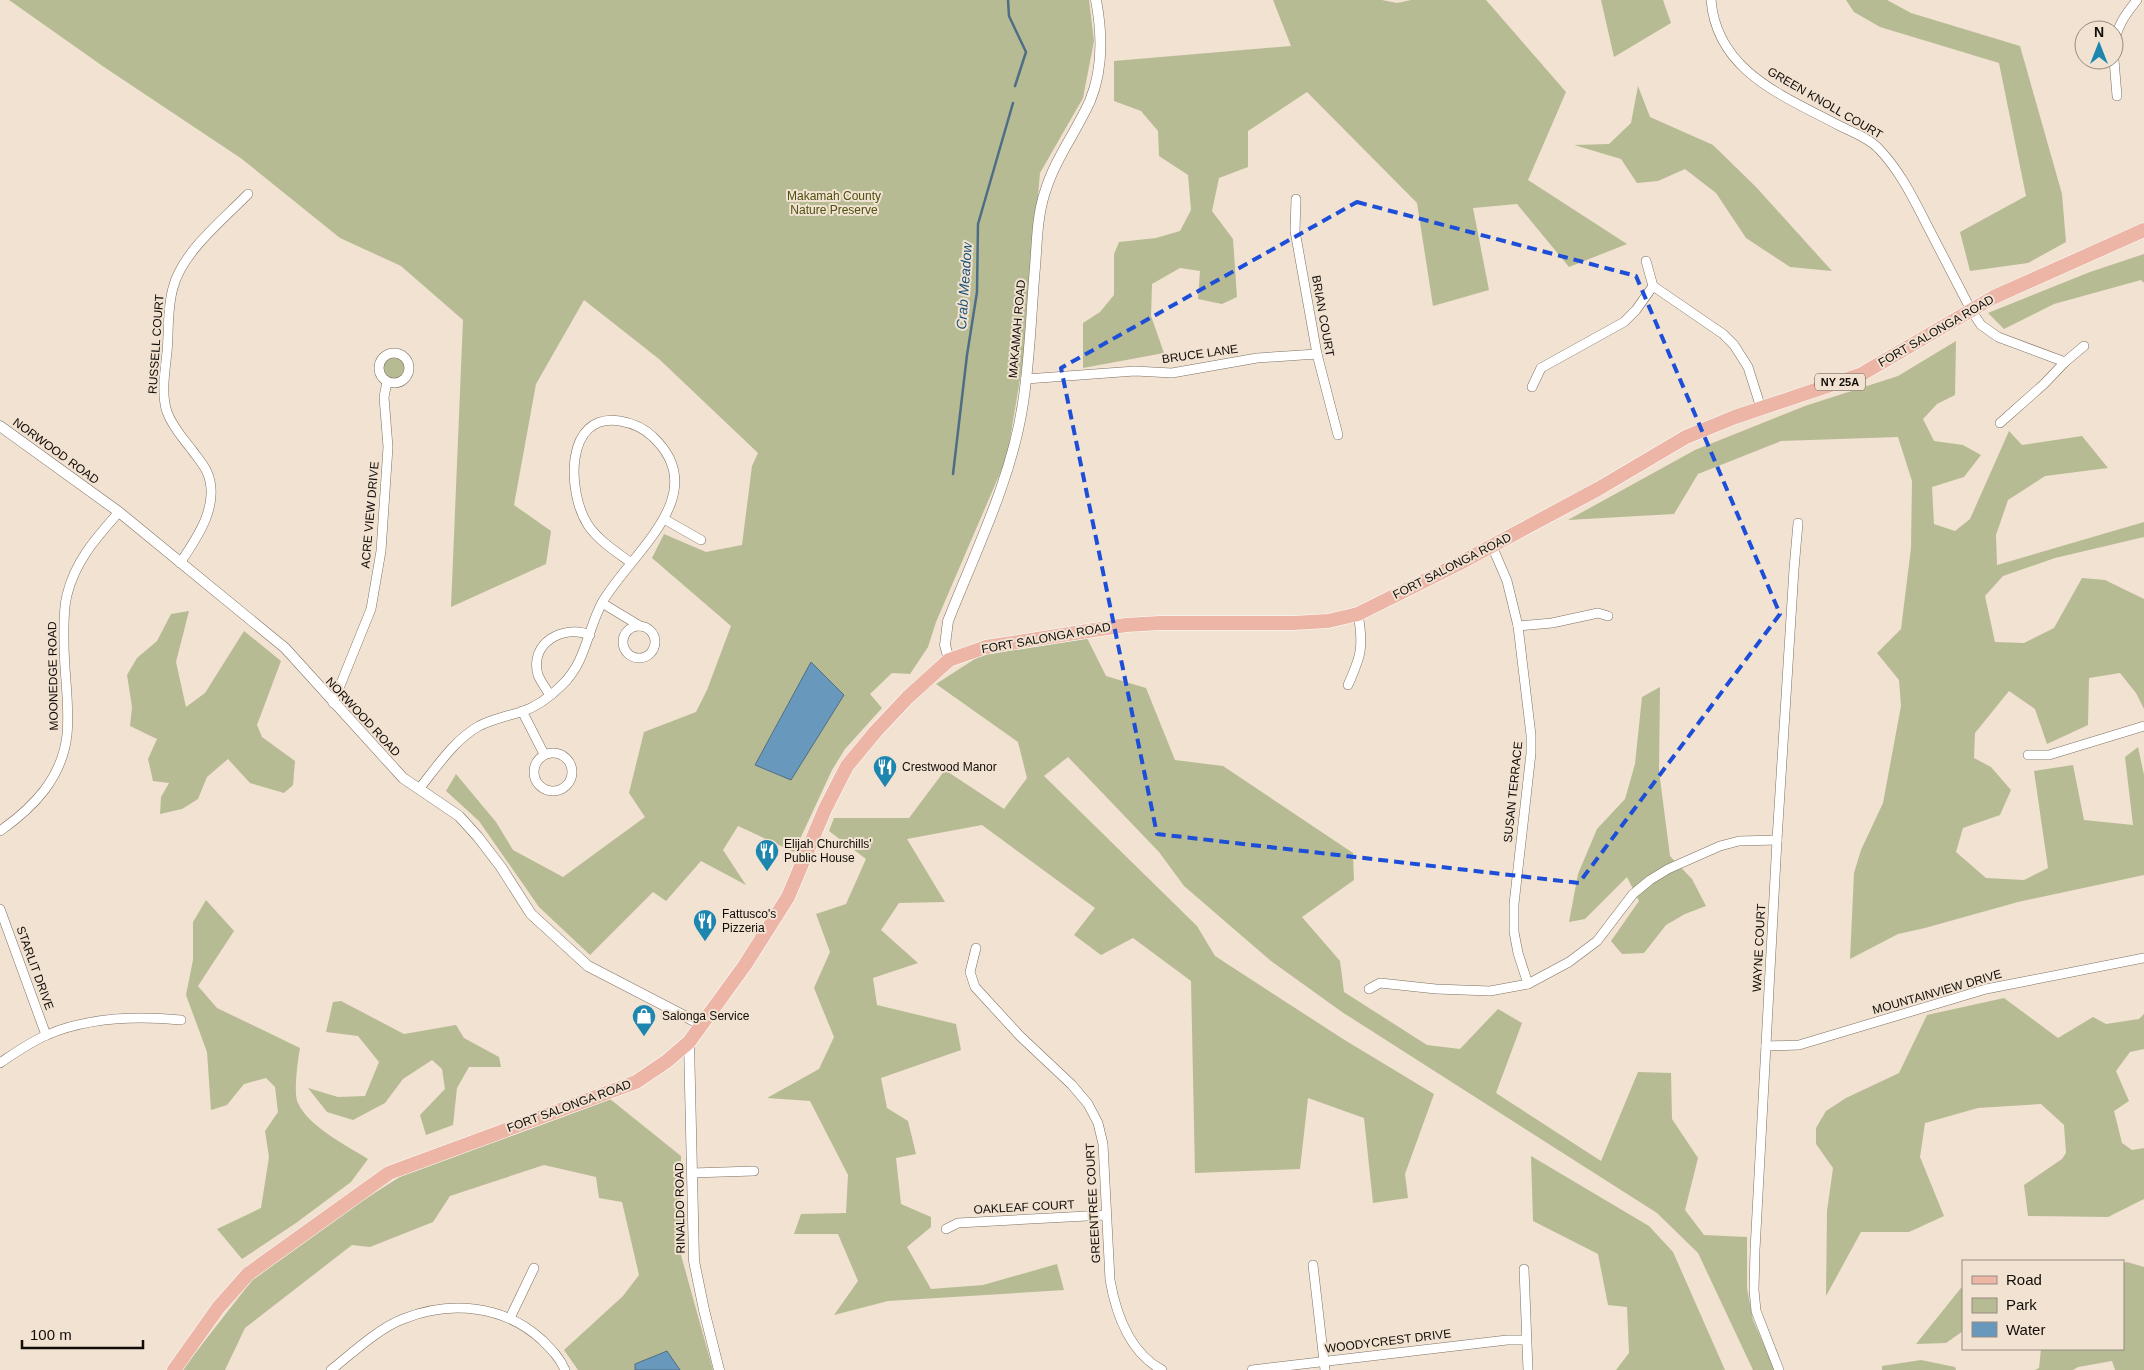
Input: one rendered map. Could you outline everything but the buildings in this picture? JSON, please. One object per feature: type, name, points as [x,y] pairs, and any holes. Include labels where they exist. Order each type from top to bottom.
[{"type":"main road","name":"FORT SALONGA ROAD","points":[[174,1370],[218,1308],[248,1274],[389,1173],[636,1082],[667,1061],[689,1042],[700,1024],[745,965],[788,897],[825,809],[847,766],[908,697],[949,660],[986,647],[1126,625],[1160,623],[1293,623],[1328,621],[1358,614],[1598,490],[1686,437],[1761,408],[1860,375],[1994,297],[2144,230]]},
{"type":"street","name":"MAKAMAH ROAD","points":[[949,660],[945,645],[948,620],[1010,462],[1026,379],[1038,223],[1044,193],[1055,165],[1090,100],[1098,74],[1100,39],[1096,0]]},
{"type":"street","name":"GREEN KNOLL COURT","points":[[1711,0],[1712,13],[1718,32],[1742,68],[1765,84],[1874,144],[1893,164],[1907,186],[1971,310],[1981,325],[1998,337],[2065,362]]},
{"type":"street","points":[[2122,20],[2137,0]]},
{"type":"street","points":[[2115,70],[2118,96]]},
{"type":"street","name":"RUSSELL COURT","points":[[180,563],[196,541],[206,520],[211,494],[207,472],[178,434],[167,412],[164,388],[172,288],[191,252],[248,194]]},
{"type":"street","name":"BRIAN COURT","points":[[1296,199],[1296,231],[1317,354],[1338,435]]},
{"type":"street","points":[[1646,261],[1653,286],[1723,334],[1734,345],[1748,368],[1761,408]]},
{"type":"street","points":[[1532,387],[1541,368],[1624,322],[1636,310],[1653,286]]},
{"type":"street","points":[[2000,423],[2084,346]]},
{"type":"street","name":"BRUCE LANE","points":[[1026,379],[1134,372],[1172,373],[1257,358],[1317,354]]},
{"type":"street","name":"ACRE VIEW DRIVE","points":[[333,703],[371,609],[382,552],[388,447],[384,397],[387,382]]},
{"type":"street","points":[[420,789],[446,755],[477,727],[497,718],[522,711],[550,695],[573,674],[586,648],[602,603],[630,562],[664,519],[674,496],[675,485],[669,458],[659,442],[641,428],[626,422],[604,420],[587,430],[576,450],[575,495],[582,515],[596,536],[630,562]]},
{"type":"street","name":"NORWOOD ROAD","points":[[0,426],[119,512],[285,648],[402,778],[459,816],[501,867],[531,914],[588,966],[700,1024]]},
{"type":"street","name":"MOONEDGE ROAD","points":[[0,831],[39,798],[52,781],[60,760],[67,735],[64,632],[66,596],[81,559],[119,512]]},
{"type":"street","points":[[664,519],[701,540]]},
{"type":"street","name":"WAYNE COURT","points":[[1780,1370],[1758,1318],[1754,1290],[1777,840],[1798,523]]},
{"type":"street","name":"SUSAN TERRACE","points":[[1492,546],[1506,581],[1518,626],[1532,744],[1514,904],[1514,932],[1518,953],[1528,984]]},
{"type":"street","points":[[602,603],[640,626]]},
{"type":"street","points":[[1518,626],[1552,623],[1598,613],[1608,616]]},
{"type":"street","points":[[1348,685],[1361,656],[1361,631],[1358,614]]},
{"type":"street","points":[[550,695],[538,674],[537,663],[540,651],[546,643],[563,632],[572,631],[590,635]]},
{"type":"street","points":[[522,711],[544,754]]},
{"type":"street","points":[[2028,754],[2049,756],[2144,726]]},
{"type":"street","points":[[558,753],[569,760],[572,766],[571,780],[562,789],[548,791],[542,788],[534,779],[534,767],[544,754],[558,753]]},
{"type":"street","points":[[1369,989],[1380,983],[1436,989],[1490,991],[1528,984],[1569,962],[1597,941],[1633,894],[1650,880],[1668,869],[1720,846],[1739,841],[1777,840]]},
{"type":"street","name":"STARLIT DRIVE","points":[[0,909],[46,1035]]},
{"type":"street","name":"GREENTREE COURT","points":[[976,948],[970,972],[975,987],[1020,1036],[1072,1085],[1088,1104],[1098,1123],[1103,1144],[1110,1280],[1116,1310],[1125,1332],[1150,1361],[1162,1370]]},
{"type":"street","name":"MOUNTAINVIEW DRIVE","points":[[1766,1046],[1799,1045],[1986,989],[2144,958]]},
{"type":"street","points":[[0,1063],[46,1035],[102,1021],[131,1018],[181,1020]]},
{"type":"street","name":"RINALDO ROAD","points":[[689,1042],[694,1260],[719,1370]]},
{"type":"street","points":[[692,1173],[754,1171]]},
{"type":"street","name":"OAKLEAF COURT","points":[[946,1229],[958,1223],[1106,1215]]},
{"type":"street","points":[[1313,1265],[1324,1366]]},
{"type":"street","points":[[510,1318],[534,1268]]},
{"type":"street","points":[[1524,1269],[1528,1370]]},
{"type":"street","points":[[331,1370],[400,1320],[425,1311],[448,1308],[474,1308],[495,1312],[510,1318],[532,1332],[548,1346],[560,1359],[565,1370]]},
{"type":"street","name":"WOODYCREST DRIVE","points":[[1252,1370],[1324,1366],[1506,1340],[1526,1340]]},
{"type":"highlighted area","points":[[1357,202],[1636,276],[1780,614],[1579,883],[1157,834],[1061,368]]},
{"type":"green space","name":"Makamah County Nature Preserve","points":[[9,0],[1089,0],[1094,41],[1083,98],[1040,173],[1024,355],[1007,457],[936,622],[928,647],[910,674],[892,673],[870,694],[882,708],[845,749],[832,770],[794,852],[738,826],[723,850],[746,885],[701,861],[666,901],[653,892],[590,955],[539,907],[479,821],[446,791],[456,774],[496,822],[513,850],[563,877],[645,817],[629,793],[644,732],[696,712],[707,690],[731,626],[652,558],[664,534],[706,552],[742,545],[752,466],[758,453],[659,359],[584,300],[536,384],[514,505],[551,531],[546,564],[451,607],[463,320],[401,266],[340,238],[242,159],[104,67]]},
{"type":"green space","points":[[1273,0],[1382,0],[1397,3],[1411,0],[1486,0],[1566,92],[1528,180],[1627,244],[1569,267],[1517,204],[1473,208],[1489,290],[1433,306],[1417,203],[1307,92],[1248,131],[1248,167],[1219,178],[1212,211],[1233,239],[1237,297],[1222,304],[1198,299],[1200,271],[1180,268],[1152,284],[1151,316],[1164,353],[1083,368],[1083,323],[1100,312],[1114,295],[1114,254],[1119,242],[1156,238],[1180,231],[1191,210],[1188,175],[1159,156],[1158,131],[1141,111],[1114,101],[1114,61],[1291,46]]},
{"type":"green space","points":[[1601,0],[1663,0],[1671,23],[1614,57]]},
{"type":"green space","points":[[1846,0],[1887,0],[1911,13],[2020,46],[2062,194],[2066,242],[2028,263],[1970,271],[1960,232],[2026,196],[1999,63],[1880,27],[1854,12]]},
{"type":"green space","points":[[1638,86],[1650,117],[1713,145],[1756,187],[1832,271],[1790,267],[1746,238],[1716,193],[1685,169],[1658,181],[1637,183],[1621,159],[1574,145],[1609,144],[1631,123]]},
{"type":"green space","points":[[2144,254],[2144,283],[2141,280],[2054,304],[2004,329],[1988,313],[2090,272]]},
{"type":"green space","points":[[1956,341],[1955,395],[1937,404],[1923,419],[1934,441],[1963,445],[1981,455],[1964,477],[1932,487],[1934,524],[1955,531],[1970,519],[2009,431],[2022,445],[2082,436],[2108,468],[2045,476],[2008,500],[1996,535],[1997,565],[2144,522],[2144,537],[2055,558],[2003,576],[1985,596],[1995,642],[2024,643],[2054,628],[2082,578],[2105,580],[2144,599],[2144,709],[2136,693],[2120,673],[2089,678],[2088,725],[2047,744],[2035,709],[2009,691],[1975,733],[1974,758],[1991,767],[2011,790],[2000,815],[1963,828],[1956,852],[1986,878],[2024,880],[2048,868],[2034,771],[2073,765],[2084,820],[2133,825],[2125,757],[2138,747],[2144,775],[2144,875],[2018,902],[1898,934],[1850,959],[1854,873],[1861,850],[1883,803],[1901,706],[1899,680],[1877,653],[1901,629],[1911,548],[1912,481],[1898,437],[1781,441],[1698,474],[1674,514],[1568,520],[1695,450],[1805,406],[1898,376]]},
{"type":"green space","points":[[393,355],[402,358],[405,367],[402,376],[393,379],[384,376],[381,367],[384,358]]},
{"type":"green space","points":[[189,611],[176,662],[186,707],[205,693],[244,631],[281,661],[257,725],[262,737],[295,761],[293,785],[284,793],[250,783],[228,759],[207,777],[198,799],[182,809],[160,814],[161,797],[169,783],[153,781],[148,759],[157,739],[130,726],[132,707],[127,675],[137,658],[157,641],[171,614]]},
{"type":"green space","points":[[1087,638],[1106,676],[1146,688],[1175,760],[1223,766],[1353,853],[1354,880],[1302,917],[1340,961],[1344,992],[1427,1045],[1460,1049],[1498,1009],[1522,1023],[1496,1093],[1601,1161],[1638,1072],[1671,1073],[1672,1119],[1698,1158],[1685,1210],[1704,1235],[1747,1237],[1747,1288],[1753,1320],[1775,1370],[1753,1370],[1698,1253],[1657,1213],[1342,1012],[1271,961],[1184,886],[1159,852],[1068,757],[1044,776],[1197,926],[1215,956],[1343,1039],[1434,1094],[1405,1174],[1408,1198],[1373,1203],[1364,1118],[1308,1098],[1300,1169],[1195,1173],[1191,981],[1133,938],[1101,955],[1074,935],[1095,908],[982,825],[907,839],[945,902],[899,903],[881,930],[918,963],[873,978],[877,1005],[956,1024],[961,1050],[881,1078],[887,1108],[908,1121],[916,1154],[896,1158],[901,1204],[931,1217],[931,1227],[907,1247],[931,1289],[983,1285],[1057,1264],[1064,1290],[888,1301],[834,1315],[858,1281],[838,1234],[794,1234],[801,1214],[846,1213],[848,1175],[810,1101],[767,1098],[819,1069],[834,1037],[814,988],[830,952],[816,914],[846,904],[866,859],[829,831],[834,818],[909,818],[945,770],[1004,809],[1027,778],[1018,742],[936,684],[981,655]]},
{"type":"green space","points":[[1660,687],[1659,771],[1670,856],[1692,879],[1706,906],[1685,914],[1666,925],[1644,953],[1622,954],[1611,941],[1639,901],[1627,877],[1585,919],[1569,922],[1578,874],[1597,829],[1625,799],[1635,764],[1642,697]]},
{"type":"green space","points":[[206,900],[234,931],[198,986],[217,1008],[300,1048],[296,1092],[298,1103],[303,1112],[319,1128],[368,1159],[351,1182],[296,1223],[242,1259],[217,1229],[261,1208],[269,1157],[265,1131],[278,1112],[275,1087],[266,1078],[244,1084],[227,1105],[211,1110],[207,1052],[186,995],[193,960],[193,922]]},
{"type":"green space","points":[[2004,998],[2058,1038],[2093,1017],[2106,1024],[2139,1019],[2144,1014],[2144,1049],[2130,1052],[2116,1071],[2129,1101],[2114,1111],[2122,1143],[2132,1150],[2144,1148],[2144,1199],[2108,1217],[2028,1216],[2024,1185],[2062,1159],[2066,1153],[2064,1125],[2041,1104],[1978,1108],[1925,1123],[1920,1157],[1944,1216],[1909,1232],[1861,1232],[1826,1296],[1827,1211],[1833,1168],[1816,1144],[1816,1128],[1826,1111],[1846,1098],[1899,1073],[1927,1015]]},
{"type":"green space","points":[[341,1001],[404,1034],[456,1025],[464,1038],[499,1057],[501,1067],[469,1067],[457,1088],[453,1125],[426,1135],[420,1115],[445,1089],[442,1069],[432,1060],[403,1079],[385,1103],[353,1120],[327,1112],[308,1088],[338,1097],[365,1096],[379,1062],[358,1036],[326,1032],[333,1002]]},
{"type":"green space","points":[[610,1099],[681,1156],[681,1255],[713,1370],[578,1370],[564,1350],[623,1296],[639,1275],[622,1202],[599,1198],[596,1177],[544,1165],[450,1196],[433,1222],[370,1247],[352,1245],[245,1328],[225,1370],[182,1370],[253,1279],[346,1211],[403,1175]]},
{"type":"green space","points":[[1531,1156],[1649,1226],[1673,1252],[1725,1370],[1616,1370],[1629,1353],[1627,1307],[1608,1305],[1598,1254],[1533,1221]]},
{"type":"green space","points":[[2124,1263],[2144,1267],[2144,1370],[2115,1370],[2112,1361],[2078,1367],[2073,1370],[2035,1370],[2039,1368],[2041,1350],[2124,1350]]},
{"type":"green space","points":[[1962,1288],[1962,1332],[1946,1343],[1916,1344]]},
{"type":"green space","points":[[1921,1360],[1955,1367],[1956,1370],[1882,1370],[1882,1366]]},
{"type":"water","points":[[811,662],[844,695],[791,780],[755,765]]},
{"type":"water","points":[[667,1351],[680,1370],[635,1370],[635,1364]]},
{"type":"waterway","name":"Crab Meadow","points":[[1008,0],[1009,16],[1026,52],[1015,86]]},
{"type":"waterway","name":"Crab Meadow","points":[[953,474],[967,355],[977,292],[978,224],[1013,103]]},
{"type":"place","name":"Crestwood Manor","points":[[885,788]]},
{"type":"place","name":"Elijah Churchills' Public House","points":[[767,872]]},
{"type":"place","name":"Fattusco's Pizzeria","points":[[705,942]]},
{"type":"place","name":"Salonga Service","points":[[644,1037]]}]
